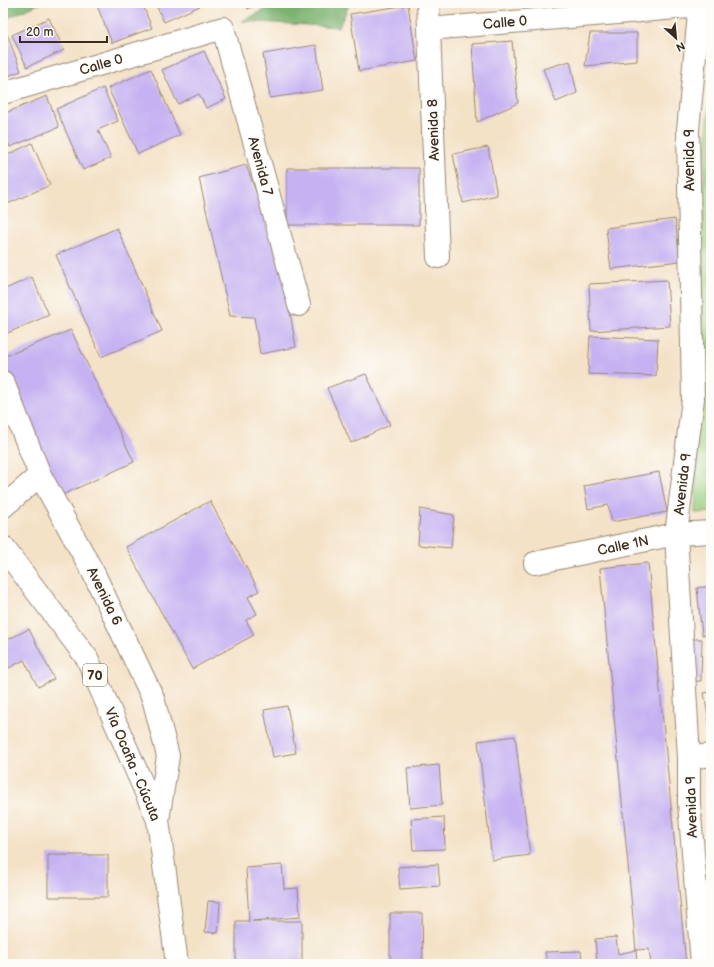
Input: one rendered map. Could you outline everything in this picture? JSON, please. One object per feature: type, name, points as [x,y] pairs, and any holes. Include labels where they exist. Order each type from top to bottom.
[{"type":"street","name":"Avenida 8","points":[[428,3],[438,257]]},
{"type":"street","name":"Calle 0","points":[[429,29],[561,10],[700,4]]},
{"type":"street","name":"Avenida 9","points":[[700,4],[688,130],[693,399],[676,534],[689,758],[689,803],[702,964]]},
{"type":"street","name":"Calle 0","points":[[3,92],[223,28]]},
{"type":"street","name":"Avenida 7","points":[[223,28],[299,305]]},
{"type":"street","name":"Avenida 6","points":[[3,382],[40,475],[94,574],[153,698],[168,756],[158,820]]},
{"type":"street","points":[[3,507],[40,475]]},
{"type":"street","name":"Calle 1N","points":[[535,563],[676,534],[711,532]]},
{"type":"street","name":"Vía Ocaña - Cúcuta","points":[[3,547],[87,658],[158,820],[177,964]]},
{"type":"street","points":[[689,758],[711,755]]},
{"type":"green space","points":[[3,3],[41,3],[3,20]]},
{"type":"green space","points":[[279,3],[350,3],[339,27],[242,21]]},
{"type":"green space","points":[[711,69],[711,512],[695,513],[704,179]]},
{"type":"building","points":[[96,3],[142,3],[152,28],[112,43]]},
{"type":"building","points":[[155,3],[199,3],[200,6],[164,22]]},
{"type":"building","points":[[245,3],[260,3],[248,9]]},
{"type":"building","points":[[408,5],[417,61],[359,71],[350,14]]},
{"type":"building","points":[[49,18],[64,50],[27,67],[12,35]]},
{"type":"building","points":[[590,33],[637,33],[637,61],[585,66]]},
{"type":"building","points":[[7,34],[21,71],[3,78],[3,35]]},
{"type":"building","points":[[512,41],[518,103],[477,122],[472,44]]},
{"type":"building","points":[[316,45],[323,90],[270,98],[263,54]]},
{"type":"building","points":[[204,51],[226,99],[206,108],[199,94],[178,104],[162,70]]},
{"type":"building","points":[[570,61],[577,93],[556,102],[543,69]]},
{"type":"building","points":[[151,69],[180,135],[138,154],[108,88]]},
{"type":"building","points":[[103,88],[118,121],[98,130],[111,158],[83,170],[56,109]]},
{"type":"building","points":[[47,96],[59,127],[10,147],[3,129],[3,114]]},
{"type":"building","points":[[32,143],[50,185],[3,206],[3,157]]},
{"type":"building","points":[[488,147],[497,195],[463,203],[453,154]]},
{"type":"building","points":[[246,165],[280,256],[296,347],[260,354],[254,317],[230,316],[199,178]]},
{"type":"building","points":[[287,168],[419,168],[419,225],[287,225]]},
{"type":"building","points":[[675,219],[680,261],[611,269],[606,228]]},
{"type":"building","points":[[117,228],[162,331],[101,357],[56,255]]},
{"type":"building","points":[[32,277],[49,315],[3,335],[3,290]]},
{"type":"building","points":[[667,280],[670,326],[591,331],[589,284]]},
{"type":"building","points":[[71,330],[134,462],[60,496],[3,363],[3,357]]},
{"type":"building","points":[[590,336],[658,339],[656,376],[588,374]]},
{"type":"building","points":[[366,374],[390,425],[351,443],[327,388]]},
{"type":"building","points":[[659,472],[667,512],[612,522],[608,505],[588,509],[584,486]]},
{"type":"building","points":[[210,501],[259,591],[248,597],[257,614],[246,620],[254,635],[192,669],[126,547]]},
{"type":"building","points":[[420,509],[454,515],[451,548],[418,545]]},
{"type":"building","points":[[648,563],[686,964],[651,964],[649,949],[636,950],[600,568]]},
{"type":"building","points":[[711,586],[711,634],[702,635],[697,588]]},
{"type":"building","points":[[29,629],[54,679],[38,687],[24,660],[3,671],[3,642]]},
{"type":"building","points":[[690,639],[702,639],[701,681],[690,681]]},
{"type":"building","points":[[711,692],[711,727],[710,727],[704,693]]},
{"type":"building","points":[[287,706],[296,753],[273,757],[264,710]]},
{"type":"building","points":[[515,736],[530,855],[492,860],[478,741]]},
{"type":"building","points":[[439,765],[442,805],[410,808],[407,768]]},
{"type":"building","points":[[444,817],[445,849],[413,850],[411,819]]},
{"type":"building","points":[[48,855],[108,855],[108,897],[48,897]]},
{"type":"building","points":[[438,864],[440,886],[400,889],[398,867]]},
{"type":"building","points":[[282,865],[284,889],[298,888],[300,917],[252,921],[302,921],[302,962],[236,963],[236,921],[249,921],[246,868]]},
{"type":"building","points":[[208,901],[220,902],[218,933],[205,932]]},
{"type":"building","points":[[390,913],[422,913],[423,964],[390,964]]},
{"type":"building","points":[[616,937],[618,954],[636,950],[637,964],[597,964],[595,939]]},
{"type":"building","points":[[581,951],[582,964],[547,964],[545,952]]},
{"type":"building","points":[[496,960],[497,964],[475,964],[474,962]]}]
